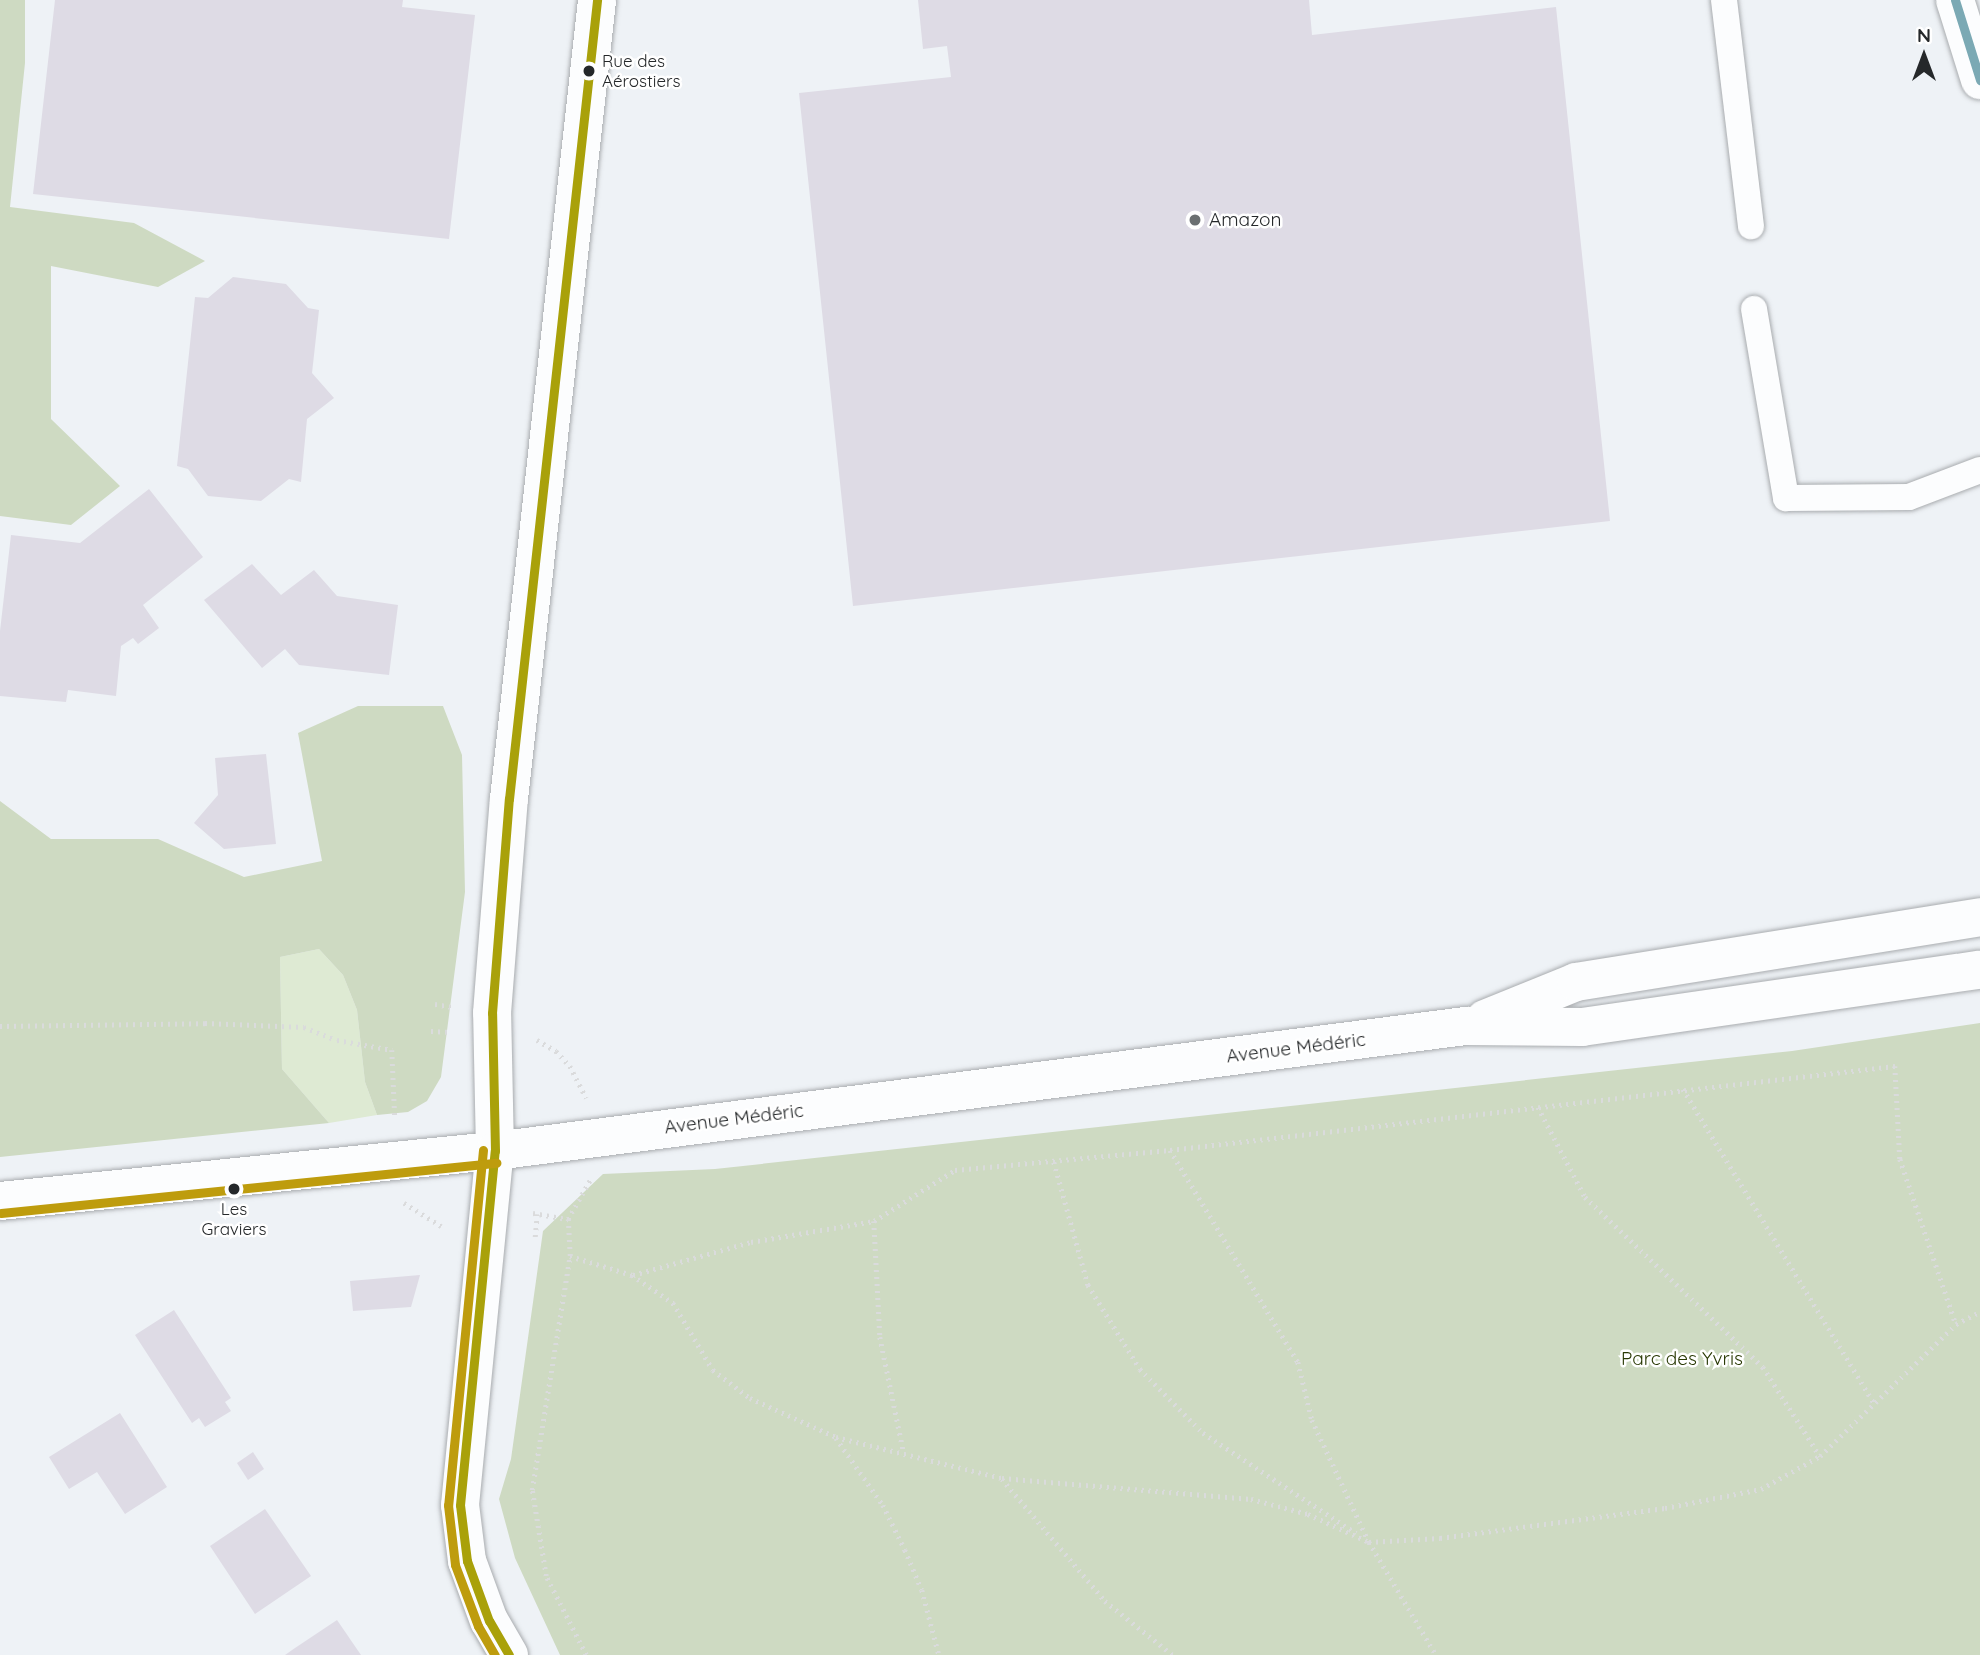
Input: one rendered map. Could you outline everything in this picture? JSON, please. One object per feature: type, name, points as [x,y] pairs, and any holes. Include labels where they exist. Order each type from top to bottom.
[{"type":"main road","points":[[509,1655],[489,1621],[467,1561],[460,1505],[495,1151],[492,1013],[509,799],[597,0]]},
{"type":"main road","points":[[1955,0],[1980,80]]},
{"type":"main road","points":[[1466,1026],[1576,982],[1962,920],[1980,903]]},
{"type":"main road","points":[[1466,1026],[1582,1027],[1980,970]]},
{"type":"main road","name":"Avenue Médéric","points":[[0,1200],[495,1151],[1466,1026]]},
{"type":"lane","points":[[1724,0],[1751,226]]},
{"type":"lane","points":[[1754,309],[1786,498],[1909,497],[1980,470]]},
{"type":"path","points":[[0,1026],[205,1023],[304,1027],[337,1040],[392,1050],[395,1119]]},
{"type":"path","points":[[531,1031],[570,1066],[587,1102],[593,1139],[590,1188],[568,1219],[570,1256],[532,1490],[546,1576],[586,1655]]},
{"type":"path","points":[[632,1275],[751,1242],[874,1221],[955,1170],[1170,1150],[1895,1066],[1899,1159],[1956,1324]]},
{"type":"path","points":[[1683,1089],[1875,1405]]},
{"type":"path","points":[[1538,1107],[1585,1197],[1763,1367],[1820,1456]]},
{"type":"path","points":[[1170,1150],[1297,1362],[1312,1420],[1369,1542],[1436,1655]]},
{"type":"path","points":[[1054,1162],[1088,1285],[1140,1369],[1203,1433],[1369,1542]]},
{"type":"path","points":[[400,1201],[441,1226]]},
{"type":"path","points":[[535,1237],[537,1214],[568,1219]]},
{"type":"path","points":[[874,1221],[880,1337],[904,1454]]},
{"type":"path","points":[[570,1256],[632,1275],[673,1303],[713,1370],[750,1398],[836,1437],[1002,1478],[1251,1499],[1307,1514],[1369,1542],[1440,1538],[1665,1508],[1761,1489],[1820,1456],[1956,1324],[1980,1312]]},
{"type":"path","points":[[836,1437],[883,1505],[905,1550],[922,1590],[939,1655]]},
{"type":"path","points":[[1002,1478],[1105,1601],[1173,1655]]},
{"type":"green space","points":[[0,0],[25,0],[25,63],[10,207],[134,223],[205,261],[158,287],[51,266],[51,419],[120,486],[71,525],[0,516]]},
{"type":"green space","points":[[358,706],[443,706],[462,755],[465,892],[441,1077],[427,1101],[408,1112],[377,1115],[365,1082],[357,1010],[343,975],[319,949],[280,957],[282,1069],[329,1123],[0,1157],[0,801],[51,839],[158,839],[244,877],[322,861],[298,733]]},
{"type":"green space","points":[[319,949],[343,975],[357,1010],[365,1082],[377,1115],[329,1123],[282,1069],[280,957]]},
{"type":"green space","name":"Parc des Yvris","points":[[1980,1023],[1980,1655],[560,1655],[515,1558],[499,1499],[511,1459],[543,1231],[603,1174],[715,1169],[1792,1051]]},
{"type":"building","points":[[55,0],[403,0],[402,7],[475,15],[449,239],[33,194]]},
{"type":"building","name":"Amazon","points":[[918,0],[1309,0],[1312,35],[1556,7],[1610,521],[853,606],[799,93],[951,77],[947,46],[923,49]]},
{"type":"building","points":[[233,277],[286,284],[308,308],[319,310],[312,373],[334,398],[307,419],[301,482],[289,479],[261,501],[208,496],[188,469],[177,466],[195,297],[208,298]]},
{"type":"building","points":[[149,489],[203,557],[143,605],[159,628],[138,644],[133,638],[121,646],[116,696],[68,690],[66,702],[0,696],[0,631],[11,535],[80,543]]},
{"type":"building","points":[[252,564],[281,595],[314,570],[337,596],[398,605],[389,675],[299,665],[285,649],[262,668],[204,600]]},
{"type":"building","points":[[266,754],[276,844],[224,849],[194,823],[218,795],[215,758]]},
{"type":"building","points":[[420,1275],[411,1307],[353,1311],[350,1281]]},
{"type":"building","points":[[174,1310],[231,1398],[225,1402],[231,1411],[205,1427],[199,1418],[192,1423],[135,1335]]},
{"type":"building","points":[[120,1413],[167,1487],[125,1514],[97,1472],[69,1489],[49,1457]]},
{"type":"building","points":[[253,1452],[264,1469],[248,1480],[237,1463]]},
{"type":"building","points":[[265,1509],[311,1576],[255,1614],[210,1546]]},
{"type":"building","points":[[337,1620],[361,1655],[285,1655],[295,1648]]},
{"type":"transit line","points":[[509,1655],[489,1621],[467,1561],[460,1505],[495,1151],[492,1013],[509,799],[597,0]]},
{"type":"transit line","points":[[1955,0],[1980,80]]},
{"type":"transit line","points":[[483,1150],[448,1505],[455,1565],[478,1626],[495,1655]]},
{"type":"transit line","points":[[1,1213],[496,1163]]},
{"type":"place","name":"Rue des Aérostiers","points":[[589,71]]},
{"type":"place","name":"Amazon","points":[[1195,220]]},
{"type":"place","name":"Les Graviers","points":[[234,1189]]}]
